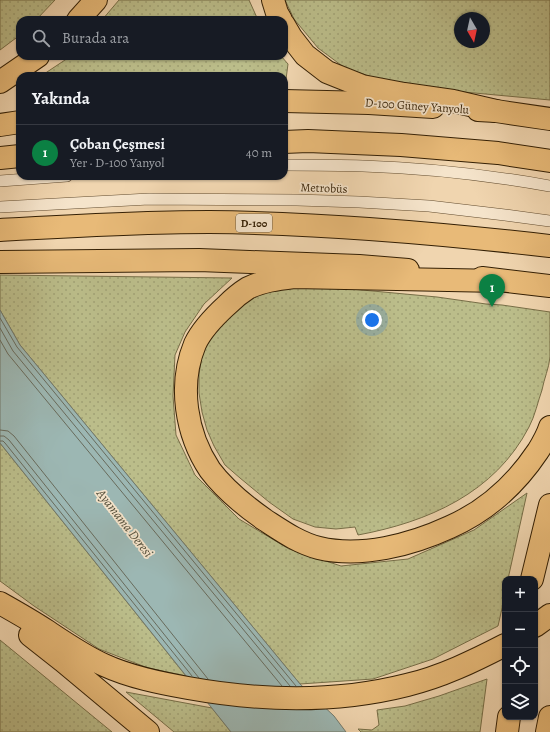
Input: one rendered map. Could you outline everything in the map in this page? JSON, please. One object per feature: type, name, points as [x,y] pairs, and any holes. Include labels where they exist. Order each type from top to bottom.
[{"type":"main road","points":[[82,16],[96,0]]},
{"type":"main road","points":[[272,0],[279,16]]},
{"type":"main road","points":[[288,31],[305,55],[327,72],[362,86],[453,101],[496,111]]},
{"type":"main road","points":[[0,82],[32,60]]},
{"type":"main road","name":"D-100 Güney Yanyolu","points":[[288,101],[369,103],[496,111],[550,119]]},
{"type":"main road","points":[[0,125],[16,123]]},
{"type":"main road","points":[[288,142],[308,141],[401,145],[498,153],[550,161]]},
{"type":"main road","points":[[0,158],[16,156]]},
{"type":"main road","name":"D-100","points":[[0,230],[139,223],[210,222],[282,224],[437,234],[550,246]]},
{"type":"main road","points":[[0,262],[199,260],[279,262],[359,266],[432,272],[550,286]]},
{"type":"main road","points":[[500,280],[294,277],[267,281],[248,288],[220,311],[206,326],[196,343],[186,380],[186,403],[191,429],[200,452],[211,470],[230,492],[255,513],[281,531],[301,542],[318,548],[344,551],[369,550],[394,546],[430,536],[464,521],[495,500],[513,484],[532,460],[547,436],[550,427]]},
{"type":"main road","points":[[533,576],[550,505]]},
{"type":"main road","points":[[0,603],[46,630],[74,649],[103,665],[138,678],[212,692],[291,698],[330,698],[378,691],[408,685],[438,676],[502,647]]},
{"type":"main road","points":[[0,606],[21,628],[148,732]]},
{"type":"main road","points":[[538,624],[550,615]]},
{"type":"main road","points":[[547,732],[550,717]]},
{"type":"main road","points":[[507,732],[509,720]]},
{"type":"lane","name":"Metrobüs","points":[[288,165],[362,166],[421,169],[510,179],[550,186]]},
{"type":"lane","points":[[0,181],[16,180]]},
{"type":"lane","name":"Metrobüs","points":[[0,207],[150,199],[297,200],[429,206],[550,221]]},
{"type":"green space","points":[[0,0],[55,0],[40,16],[16,16],[16,38],[0,50]]},
{"type":"green space","points":[[119,0],[249,0],[256,16],[105,16]]},
{"type":"green space","points":[[285,0],[550,0],[550,100],[399,86],[345,68],[318,48],[294,19]]},
{"type":"green space","points":[[65,60],[284,60],[288,64],[287,72],[47,72]]},
{"type":"green space","points":[[0,275],[232,278],[204,304],[185,332],[175,355],[173,396],[176,435],[195,475],[239,519],[289,549],[341,566],[408,559],[474,530],[527,493],[509,576],[502,576],[502,608],[498,626],[433,659],[373,679],[300,684],[20,345],[0,310]]},
{"type":"green space","points":[[319,286],[437,297],[550,312],[550,357],[535,413],[529,427],[515,450],[498,470],[478,487],[457,501],[434,513],[409,522],[358,535],[355,527],[336,529],[315,527],[293,519],[269,502],[225,465],[207,430],[199,393],[199,374],[202,356],[208,339],[215,327],[254,294],[269,289]]},
{"type":"green space","points":[[0,443],[186,676],[148,668],[99,649],[34,606],[0,581]]},
{"type":"green space","points":[[0,640],[112,732],[0,732]]},
{"type":"green space","points":[[487,679],[480,732],[361,732],[358,729],[372,730],[379,725],[377,710],[405,706]]},
{"type":"green space","points":[[126,692],[212,708],[231,732],[174,732]]},
{"type":"water","name":"Ayamama Deresi","points":[[0,310],[20,345],[300,684],[334,716],[346,732],[231,732],[0,443]]},
{"type":"place","name":"Çoban Çeşmesi","points":[[492,307]]}]
